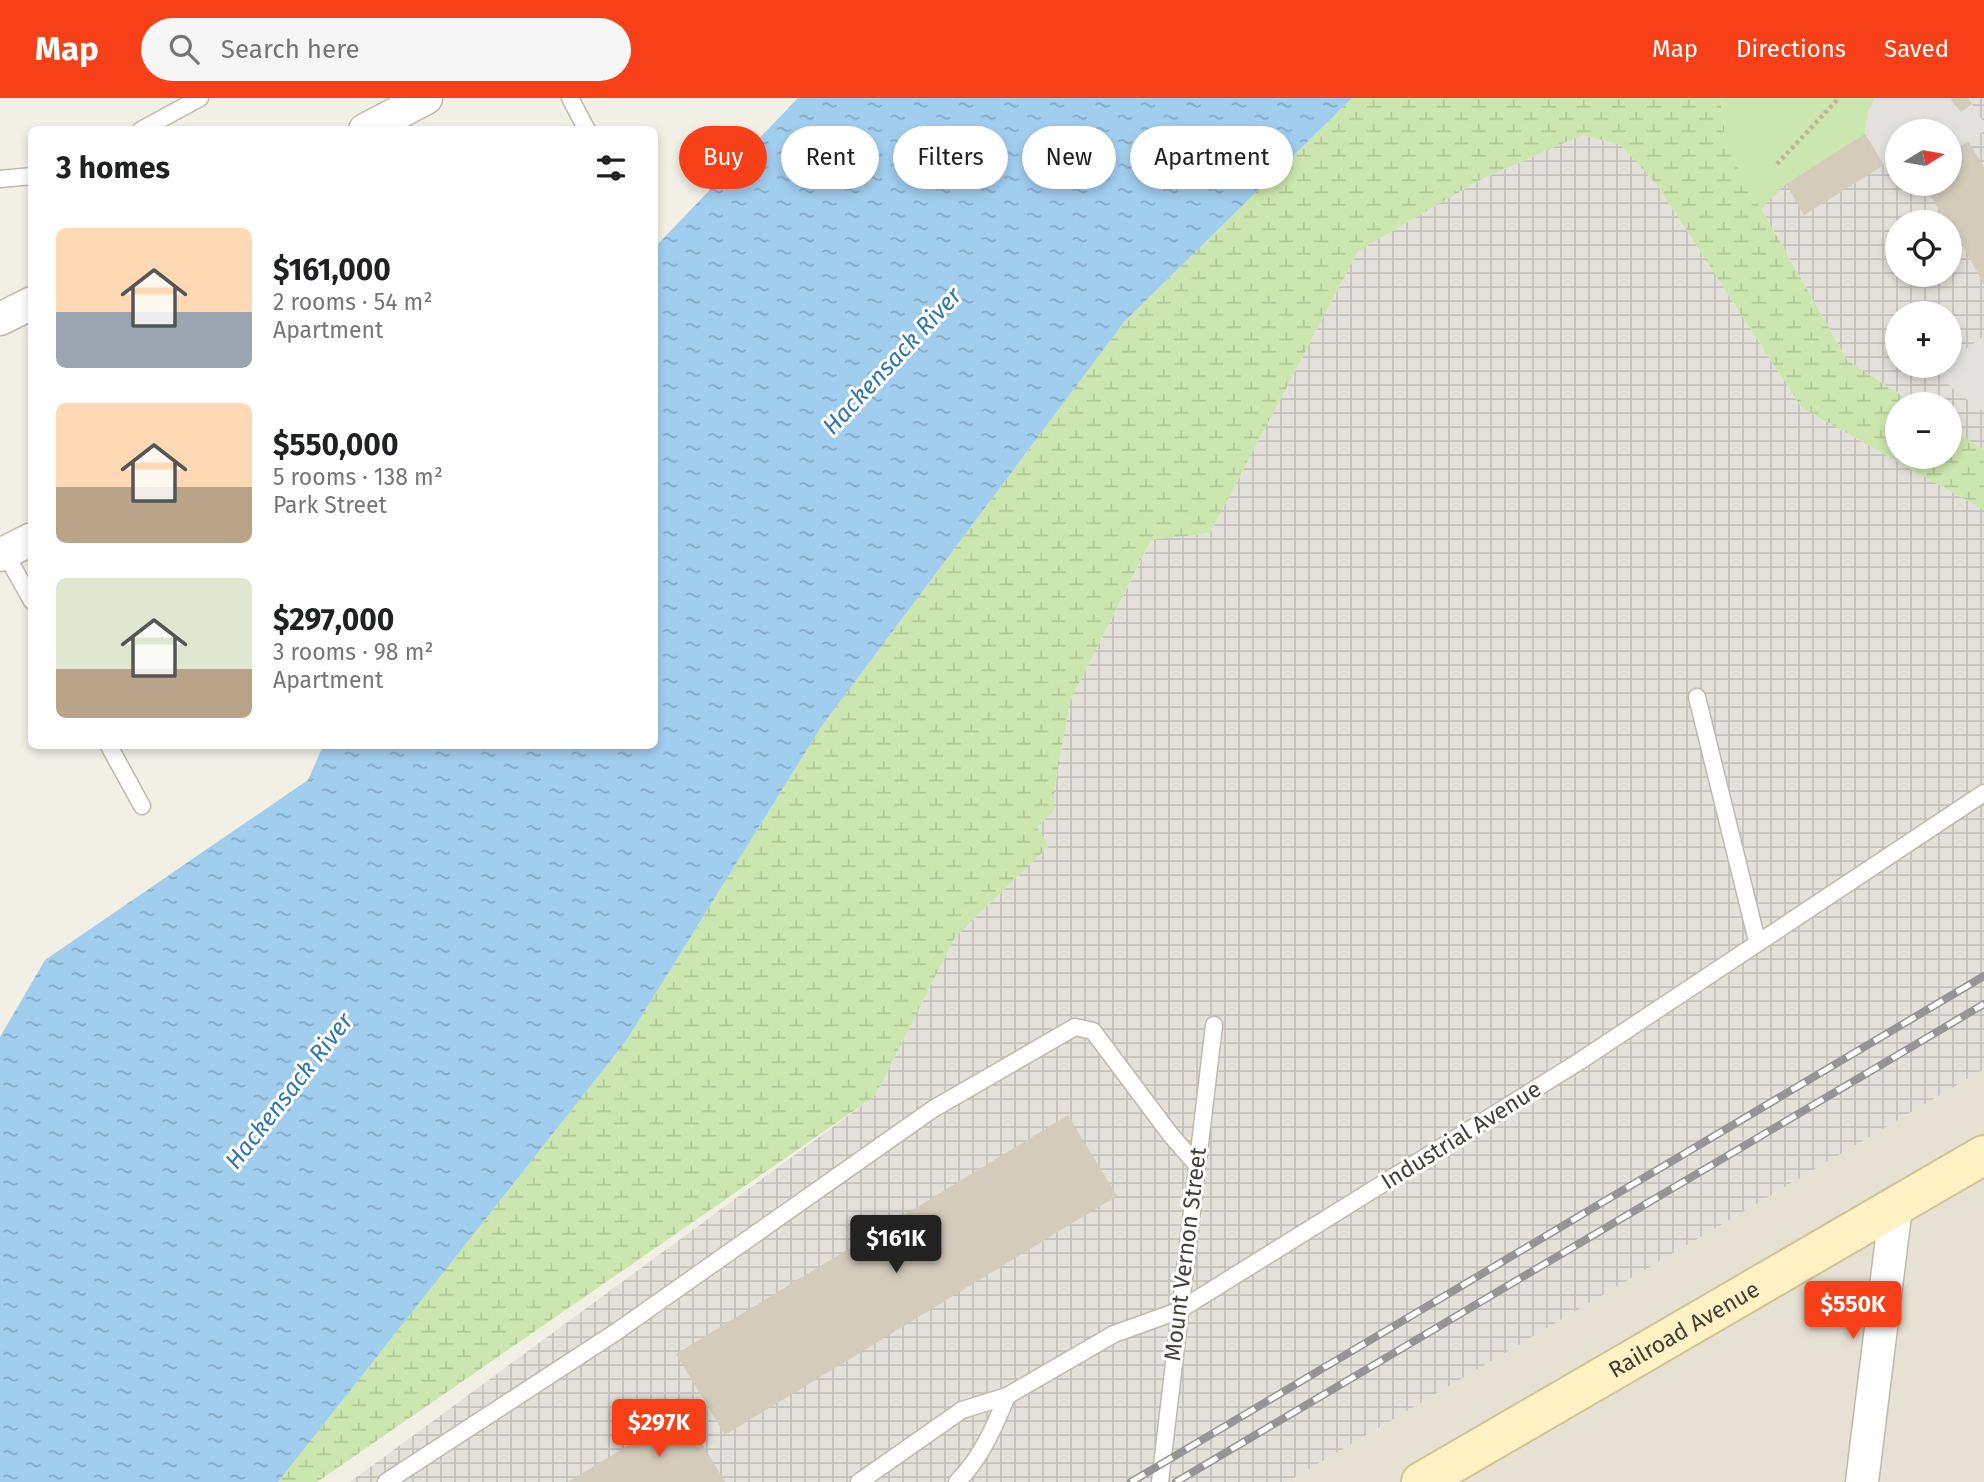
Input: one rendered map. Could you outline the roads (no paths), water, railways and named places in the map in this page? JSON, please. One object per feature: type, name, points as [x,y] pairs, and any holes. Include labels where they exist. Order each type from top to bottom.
[{"type":"main road","name":"Railroad Avenue","points":[[1421,1482],[1984,1155]]},
{"type":"street","points":[[373,126],[426,98]]},
{"type":"street","points":[[0,319],[28,305]]},
{"type":"street","points":[[1862,1482],[1896,1206]]},
{"type":"lane","points":[[148,126],[200,98]]},
{"type":"lane","points":[[570,98],[585,126]]},
{"type":"lane","points":[[2,175],[28,176]]},
{"type":"lane","points":[[12,549],[28,591]]},
{"type":"lane","points":[[1697,697],[1757,942]]},
{"type":"lane","points":[[111,749],[142,806]]},
{"type":"lane","name":"Industrial Avenue","points":[[859,1482],[962,1410],[1007,1396],[1114,1334],[1178,1311],[1580,1061],[1984,793]]},
{"type":"lane","name":"Mount Vernon Street","points":[[1160,1482],[1178,1311],[1214,1026]]},
{"type":"lane","points":[[386,1482],[616,1332],[933,1109],[1075,1027],[1093,1031],[1170,1134],[1196,1164]]},
{"type":"lane","points":[[957,1482],[970,1468],[992,1432],[1007,1396]]},
{"type":"water","name":"Hackensack River","points":[[798,98],[1352,98],[1293,156],[1293,126],[1130,126],[1130,189],[1259,189],[1124,322],[821,727],[626,1041],[278,1482],[0,1482],[0,1037],[45,960],[308,780],[322,749],[658,749],[658,244],[711,189],[767,189],[767,130]]},
{"type":"railway","points":[[1131,1482],[1984,976]]},
{"type":"railway","points":[[1176,1482],[1984,1004]]}]
